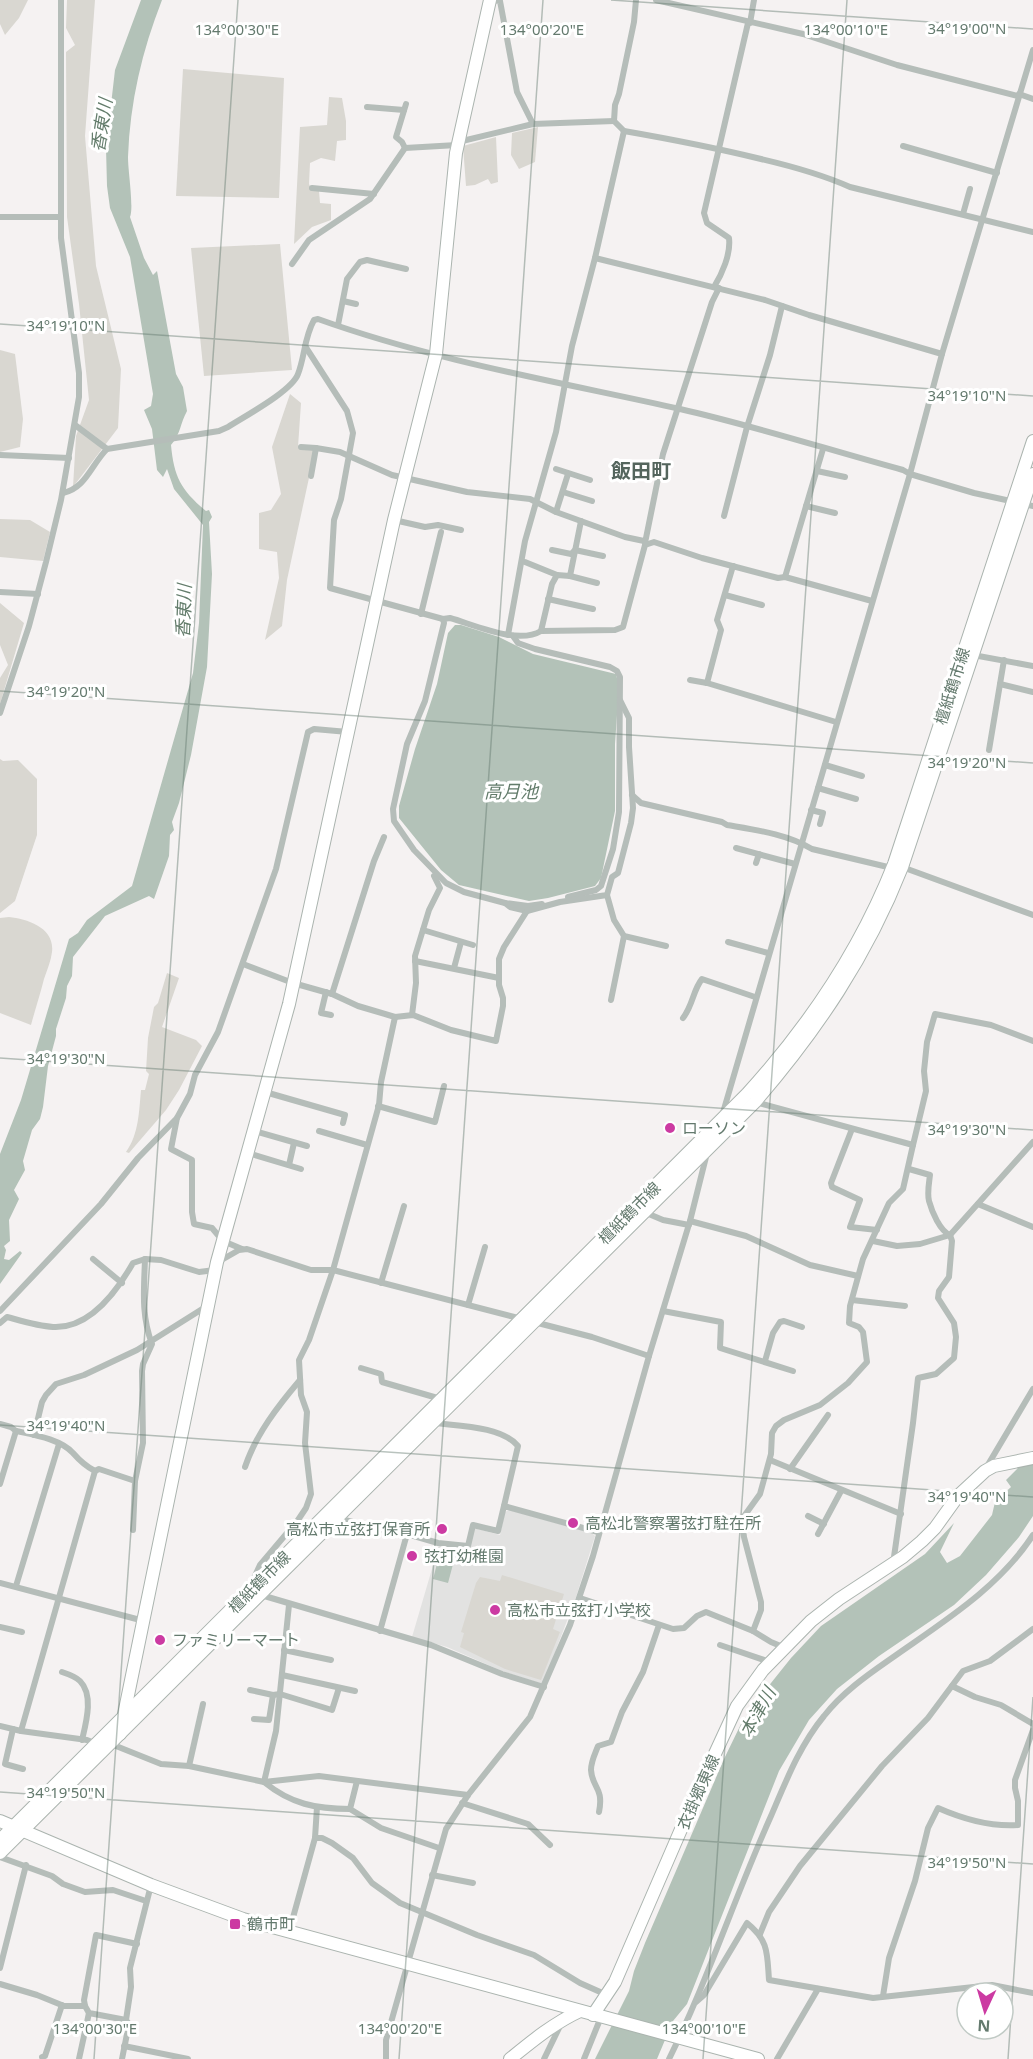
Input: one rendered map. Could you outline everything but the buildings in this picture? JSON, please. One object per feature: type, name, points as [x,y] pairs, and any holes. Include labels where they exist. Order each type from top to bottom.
[{"type":"main road","points":[[120,1734],[216,1266],[293,983],[394,520],[436,354],[457,143],[490,0]]},
{"type":"main road","name":"檀紙鶴市線","points":[[0,1840],[19,1828],[111,1744],[442,1400],[644,1212],[755,1102],[811,1034],[840,991],[889,902],[897,868],[1023,504],[1033,441]]},
{"type":"main road","name":"檀紙鶴市線","points":[[0,1855],[19,1828],[97,1744],[337,1518],[434,1423],[528,1321],[777,1061],[831,988],[897,868],[973,655],[1033,474]]},
{"type":"main road","points":[[989,1468],[1033,1458]]},
{"type":"main road","name":"衣掛郷東線","points":[[600,2017],[737,1706],[783,1647],[839,1599],[892,1564],[935,1528],[958,1496],[989,1468]]},
{"type":"main road","points":[[0,1821],[151,1885],[223,1912],[758,2059]]},
{"type":"main road","points":[[510,2059],[565,2018],[579,2011]]},
{"type":"street","points":[[0,713],[38,594],[63,493],[79,397],[79,373],[61,238],[61,0]]},
{"type":"street","points":[[490,0],[500,1],[517,92],[533,124]]},
{"type":"street","points":[[636,0],[634,22],[615,105],[614,121],[624,131],[719,148],[827,176],[850,187],[1033,232]]},
{"type":"street","points":[[656,0],[803,34],[897,65],[1033,99]]},
{"type":"street","points":[[305,346],[347,411],[353,433],[341,499],[334,520],[330,588],[421,614],[442,619],[450,618],[510,635],[533,636],[541,631],[615,630],[623,627],[663,454],[730,243],[726,234],[707,223],[704,213],[753,0]]},
{"type":"street","points":[[385,2058],[386,2040],[446,1829],[468,1795],[531,1717],[580,1598],[689,1223],[708,1148],[720,1122],[942,354],[1033,50]]},
{"type":"street","points":[[367,107],[405,107],[396,137],[405,148]]},
{"type":"street","points":[[405,148],[457,143],[533,124],[614,121]]},
{"type":"street","points":[[510,635],[525,541],[556,432],[572,346],[624,131]]},
{"type":"street","points":[[903,146],[997,174]]},
{"type":"street","points":[[292,264],[309,240],[374,194],[405,148]]},
{"type":"street","points":[[312,188],[374,194]]},
{"type":"street","points":[[963,214],[970,189]]},
{"type":"street","points":[[0,217],[61,217]]},
{"type":"street","points":[[595,258],[782,306],[942,354]]},
{"type":"street","points":[[338,325],[347,279],[356,261],[367,260],[406,269]]},
{"type":"street","points":[[398,267],[400,260]]},
{"type":"street","points":[[343,301],[356,304]]},
{"type":"street","points":[[724,516],[782,306]]},
{"type":"street","points":[[63,493],[70,492],[84,481],[107,449],[206,433],[228,427],[288,389],[298,375],[305,346],[314,321],[318,319],[436,354],[747,427],[1023,504]]},
{"type":"street","points":[[75,425],[107,449]]},
{"type":"street","points":[[302,447],[340,452],[392,475],[467,492],[531,499],[556,512],[644,543],[654,542],[702,558],[778,578],[785,577],[872,601]]},
{"type":"street","points":[[311,476],[316,448]]},
{"type":"street","points":[[785,577],[823,448]]},
{"type":"street","points":[[0,455],[69,458]]},
{"type":"street","points":[[556,469],[590,480]]},
{"type":"street","points":[[818,471],[845,477]]},
{"type":"street","points":[[556,512],[568,474]]},
{"type":"street","points":[[563,492],[592,501]]},
{"type":"street","points":[[806,506],[835,513]]},
{"type":"street","points":[[394,520],[424,527],[438,525],[461,530]]},
{"type":"street","points":[[570,576],[581,521]]},
{"type":"street","points":[[421,614],[428,569],[441,532]]},
{"type":"street","points":[[552,550],[571,554],[575,550]]},
{"type":"street","points":[[575,550],[603,556]]},
{"type":"street","points":[[525,562],[557,575],[597,583]]},
{"type":"street","points":[[707,683],[721,630],[717,620],[733,566]]},
{"type":"street","points":[[541,631],[552,584],[557,575]]},
{"type":"street","points":[[0,592],[38,594]]},
{"type":"street","points":[[725,595],[762,605]]},
{"type":"street","points":[[549,599],[592,609]]},
{"type":"street","points":[[442,619],[444,623],[425,701],[407,744],[393,809],[394,821],[414,850],[454,888],[505,903],[528,906],[607,895]]},
{"type":"street","points":[[505,903],[510,907],[527,911],[596,890],[602,886],[613,849],[619,812],[620,677],[617,671],[610,667],[535,649],[518,643],[510,635]]},
{"type":"street","points":[[973,655],[1033,666]]},
{"type":"street","points":[[989,750],[1004,660]]},
{"type":"street","points":[[690,680],[707,683],[836,722]]},
{"type":"street","points":[[1000,684],[1033,692]]},
{"type":"street","points":[[611,1000],[624,936],[614,920],[607,895],[612,877],[618,873],[631,823],[632,795],[628,747],[629,718],[620,700]]},
{"type":"street","points":[[0,1311],[101,1204],[138,1158],[177,1118],[190,1094],[195,1075],[218,1032],[276,869],[308,732],[314,729],[348,732]]},
{"type":"street","points":[[825,765],[862,776]]},
{"type":"street","points":[[818,788],[856,799]]},
{"type":"street","points":[[632,795],[641,802],[801,842],[812,849],[897,868],[1033,915]]},
{"type":"street","points":[[811,810],[823,813],[820,824]]},
{"type":"street","points":[[331,1015],[321,1013],[384,837]]},
{"type":"street","points":[[736,848],[795,864]]},
{"type":"street","points":[[756,863],[759,854]]},
{"type":"street","points":[[412,1015],[416,983],[415,961],[429,910],[440,888],[432,869]]},
{"type":"street","points":[[243,964],[293,983],[329,993],[358,1006],[395,1017],[412,1015],[451,1029],[496,1041],[503,1006],[499,959],[527,911]]},
{"type":"street","points":[[423,930],[473,945]]},
{"type":"street","points":[[624,936],[666,946]]},
{"type":"street","points":[[454,968],[461,942]]},
{"type":"street","points":[[728,942],[768,953]]},
{"type":"street","points":[[415,961],[499,978]]},
{"type":"street","points":[[683,1018],[691,1008],[702,979],[755,997]]},
{"type":"street","points":[[753,1631],[761,1610],[761,1602],[744,1537],[742,1518],[760,1494],[770,1460],[772,1433],[776,1426],[784,1420],[820,1405],[848,1383],[867,1362],[863,1332],[849,1323],[852,1299],[863,1259],[890,1203],[903,1189],[909,1169],[926,1090],[924,1071],[927,1042],[934,1014],[991,1025],[1033,1041]]},
{"type":"street","points":[[395,1017],[378,1106],[333,1269],[309,1340],[298,1360],[301,1395],[307,1412],[305,1443],[311,1494],[298,1520],[260,1564],[254,1578],[258,1591],[289,1605],[431,1645],[502,1674],[544,1688]]},
{"type":"street","points":[[378,1106],[435,1122],[444,1086]]},
{"type":"street","points":[[264,1092],[345,1115],[343,1123]]},
{"type":"street","points":[[755,1102],[913,1145]]},
{"type":"street","points":[[177,1118],[171,1149],[192,1160],[194,1224],[212,1228],[223,1241],[311,1270],[333,1269],[592,1336],[649,1356]]},
{"type":"street","points":[[852,1129],[831,1184],[837,1190],[860,1200],[850,1227],[877,1230]]},
{"type":"street","points":[[253,1131],[307,1146]]},
{"type":"street","points":[[319,1131],[367,1145]]},
{"type":"street","points":[[873,1241],[897,1246],[920,1244],[950,1235],[1033,1142]]},
{"type":"street","points":[[288,1165],[294,1143]]},
{"type":"street","points":[[247,1153],[301,1169]]},
{"type":"street","points":[[909,1169],[930,1175],[929,1201],[945,1234],[950,1235]]},
{"type":"street","points":[[978,1204],[1033,1227]]},
{"type":"street","points":[[381,1283],[405,1206]]},
{"type":"street","points":[[644,1212],[663,1220],[689,1223],[746,1236],[810,1264],[858,1276]]},
{"type":"street","points":[[892,1564],[901,1514],[918,1377],[936,1374],[954,1358],[956,1337],[954,1323],[938,1298],[939,1291],[949,1277],[952,1241],[950,1235]]},
{"type":"street","points":[[468,1305],[485,1247]]},
{"type":"street","points":[[0,1323],[7,1317],[55,1328],[74,1323],[90,1315],[106,1302],[122,1283],[133,1263],[145,1259],[161,1260],[199,1272],[216,1266],[243,1249]]},
{"type":"street","points":[[93,1259],[122,1283]]},
{"type":"street","points":[[133,1530],[135,1481],[143,1443],[142,1371],[151,1342],[143,1312],[145,1259]]},
{"type":"street","points":[[852,1299],[905,1306]]},
{"type":"street","points":[[34,1435],[42,1402],[56,1384],[84,1375],[151,1342],[209,1304]]},
{"type":"street","points":[[663,1311],[722,1322],[720,1348],[793,1371]]},
{"type":"street","points":[[765,1361],[773,1333],[780,1322],[802,1326]]},
{"type":"street","points":[[361,1368],[381,1374],[382,1382],[442,1400]]},
{"type":"street","points":[[246,1467],[252,1447],[281,1403],[301,1380]]},
{"type":"street","points":[[989,1468],[1033,1389]]},
{"type":"street","points":[[790,1469],[811,1436],[828,1415]]},
{"type":"street","points":[[337,1518],[407,1534],[438,1544],[468,1546],[473,1525],[498,1531],[518,1446],[513,1440],[471,1425],[434,1423]]},
{"type":"street","points":[[0,1424],[59,1443],[74,1453],[76,1459],[95,1471],[99,1469],[135,1481]]},
{"type":"street","points":[[0,1484],[16,1431]]},
{"type":"street","points":[[16,1586],[59,1443]]},
{"type":"street","points":[[0,1452],[9,1455]]},
{"type":"street","points":[[770,1460],[901,1514]]},
{"type":"street","points":[[21,1731],[57,1597],[95,1471]]},
{"type":"street","points":[[818,1534],[841,1491]]},
{"type":"street","points":[[504,1506],[598,1532]]},
{"type":"street","points":[[808,1516],[824,1524]]},
{"type":"street","points":[[380,1630],[407,1534]]},
{"type":"street","points":[[669,2059],[694,2004],[760,1839],[808,1739],[825,1715],[865,1677],[980,1594],[1005,1569],[1033,1535]]},
{"type":"street","points":[[0,1583],[144,1621]]},
{"type":"street","points":[[580,1598],[673,1629],[684,1628],[706,1612],[753,1631],[783,1647]]},
{"type":"street","points":[[264,1782],[276,1731],[289,1605]]},
{"type":"street","points":[[599,1812],[601,1796],[593,1780],[592,1762],[598,1746],[611,1742],[622,1712],[643,1672],[659,1625]]},
{"type":"street","points":[[0,1627],[22,1632]]},
{"type":"street","points":[[760,1934],[769,1912],[800,1866],[882,1766],[928,1718],[963,1671],[990,1661],[1033,1629]]},
{"type":"street","points":[[720,1645],[770,1662]]},
{"type":"street","points":[[284,1650],[331,1660]]},
{"type":"street","points":[[62,1672],[81,1682],[87,1695],[86,1722],[82,1740]]},
{"type":"street","points":[[282,1675],[355,1691]]},
{"type":"street","points":[[952,1686],[975,1697],[1001,1705],[1033,1724]]},
{"type":"street","points":[[250,1690],[273,1695],[280,1694],[332,1710],[339,1688]]},
{"type":"street","points":[[255,1719],[269,1720],[273,1695]]},
{"type":"street","points":[[189,1766],[203,1704]]},
{"type":"street","points":[[0,1726],[97,1744]]},
{"type":"street","points":[[13,1729],[4,1764],[23,1769]]},
{"type":"street","points":[[883,1996],[889,1958],[915,1881],[928,1827],[938,1808],[960,1818],[1018,1826],[1015,1780],[1033,1730]]},
{"type":"street","points":[[111,1744],[161,1764],[189,1766],[264,1782],[319,1776],[468,1795]]},
{"type":"street","points":[[350,1809],[357,1781]]},
{"type":"street","points":[[264,1782],[287,1797],[307,1806],[350,1809],[381,1828],[439,1848]]},
{"type":"street","points":[[462,1803],[528,1824],[550,1845]]},
{"type":"street","points":[[289,1932],[315,1838],[317,1807]]},
{"type":"street","points":[[315,1838],[322,1838],[332,1843],[353,1858],[372,1883],[400,1903],[477,1935],[534,1955],[580,1983],[608,1995]]},
{"type":"street","points":[[0,1855],[85,1892],[113,1890],[146,1901]]},
{"type":"street","points":[[0,1968],[26,1865]]},
{"type":"street","points":[[432,1875],[473,1883]]},
{"type":"street","points":[[122,2059],[129,2024],[126,2020],[131,1987],[130,1968],[151,1885]]},
{"type":"street","points":[[694,2004],[704,1995],[747,1923],[760,1934],[766,1949],[769,1980],[873,1998],[992,1985],[1033,1993]]},
{"type":"street","points":[[126,2020],[89,2013],[84,2006],[96,1935],[136,1944]]},
{"type":"street","points":[[0,1984],[62,2005],[84,2006]]},
{"type":"street","points":[[777,2059],[818,1989]]},
{"type":"street","points":[[42,2058],[45,2056],[62,2005]]},
{"type":"street","points":[[79,2059],[89,2013]]},
{"type":"street","points":[[584,2059],[600,2017]]},
{"type":"street","points":[[544,2059],[556,2031],[565,2018]]},
{"type":"street","points":[[124,2046],[169,2057],[188,2059]]},
{"type":"shaded area","points":[[0,0],[28,0],[19,18],[5,35],[0,24]]},
{"type":"shaded area","points":[[67,0],[95,0],[85,136],[96,266],[121,369],[118,428],[73,487],[76,436],[89,400],[67,217],[66,52],[75,45],[66,28]]},
{"type":"shaded area","points":[[183,69],[284,78],[279,198],[176,196]]},
{"type":"shaded area","points":[[329,97],[342,98],[346,121],[346,140],[337,141],[335,161],[321,158],[310,163],[309,184],[312,191],[319,191],[320,203],[331,204],[331,220],[312,227],[294,244],[300,127],[327,125]]},
{"type":"shaded area","points":[[538,127],[535,162],[519,169],[511,155],[512,133]]},
{"type":"shaded area","points":[[496,137],[498,182],[491,184],[488,179],[466,186],[463,146]]},
{"type":"shaded area","points":[[280,244],[292,370],[204,376],[191,248]]},
{"type":"shaded area","points":[[0,350],[15,354],[23,419],[20,447],[0,452]]},
{"type":"shaded area","points":[[290,394],[301,403],[298,447],[315,450],[287,580],[282,626],[265,640],[279,578],[277,552],[259,549],[259,513],[271,510],[281,494],[272,447]]},
{"type":"shaded area","points":[[0,519],[30,520],[50,532],[43,561],[0,557]]},
{"type":"shaded area","points":[[0,603],[24,623],[0,704],[0,678],[8,665],[0,645]]},
{"type":"shaded area","points":[[0,759],[3,761],[18,760],[37,779],[37,835],[15,901],[0,913]]},
{"type":"shaded area","points":[[9,917],[39,926],[45,931],[52,944],[51,959],[31,1025],[0,1013],[0,918]]},
{"type":"shaded area","points":[[167,973],[179,978],[162,1027],[196,1040],[202,1046],[166,1110],[129,1153],[126,1152],[136,1130],[141,1090],[145,1090],[149,1074],[146,1071],[148,1038],[154,1007],[158,1003]]},
{"type":"shaded area","name":"高松市立弦打小学校","points":[[509,1510],[592,1533],[595,1536],[576,1597],[543,1684],[502,1671],[447,1647],[412,1637],[439,1545],[469,1552],[474,1528],[500,1535],[505,1512]]},
{"type":"shaded area","points":[[502,1575],[564,1594],[553,1629],[560,1632],[541,1680],[505,1669],[460,1647],[464,1633],[461,1632],[476,1583],[480,1577],[500,1581]]},
{"type":"water","points":[[141,0],[162,0],[143,58],[131,116],[128,157],[130,217],[144,258],[153,275],[157,271],[176,374],[183,387],[187,411],[171,445],[174,466],[180,482],[190,496],[206,511],[209,510],[212,517],[209,522],[212,574],[207,667],[191,755],[172,822],[174,830],[170,835],[169,856],[154,899],[149,896],[105,916],[73,957],[72,976],[67,986],[66,998],[56,1029],[40,1119],[32,1130],[23,1161],[25,1170],[14,1190],[19,1199],[9,1220],[10,1241],[4,1246],[6,1250],[4,1259],[9,1260],[20,1251],[22,1253],[0,1284],[0,1154],[21,1100],[69,939],[78,933],[87,920],[132,886],[193,673],[199,623],[203,525],[174,489],[167,469],[163,477],[157,470],[152,429],[144,410],[151,406],[153,394],[130,257],[110,208],[107,186],[106,148],[115,70]]},
{"type":"water","name":"高月池","points":[[455,625],[499,637],[533,654],[616,674],[619,686],[615,744],[615,811],[601,878],[595,886],[529,901],[459,885],[441,870],[399,818],[399,806],[437,684],[448,633]]},
{"type":"water","name":"本津川","points":[[1033,1453],[1033,1516],[1019,1537],[986,1575],[954,1605],[879,1656],[837,1689],[809,1720],[779,1771],[687,2004],[673,2021],[657,2059],[595,2059],[629,1991],[645,1943],[724,1759],[741,1724],[759,1698],[791,1658],[821,1626],[925,1554],[954,1523],[940,1552],[947,1563],[960,1556],[992,1515],[995,1502],[1011,1487],[1006,1480]]},
{"type":"water","points":[[441,1549],[456,1553],[448,1583],[433,1579]]},
{"type":"place","name":"ローソン","points":[[670,1128]]},
{"type":"place","name":"高松北警察署弦打駐在所","points":[[573,1523]]},
{"type":"place","name":"高松市立弦打保育所","points":[[442,1529]]},
{"type":"place","name":"弦打幼稚園","points":[[412,1556]]},
{"type":"place","name":"高松市立弦打小学校","points":[[495,1610]]},
{"type":"place","name":"ファミリーマート","points":[[160,1640]]},
{"type":"place","name":"鶴市町","points":[[235,1924]]},
{"type":"district","name":"飯田町","points":[[641,470]]},
{"type":"water label","name":"香東川","points":[[101,125]]},
{"type":"water label","name":"香東川","points":[[183,611]]}]
